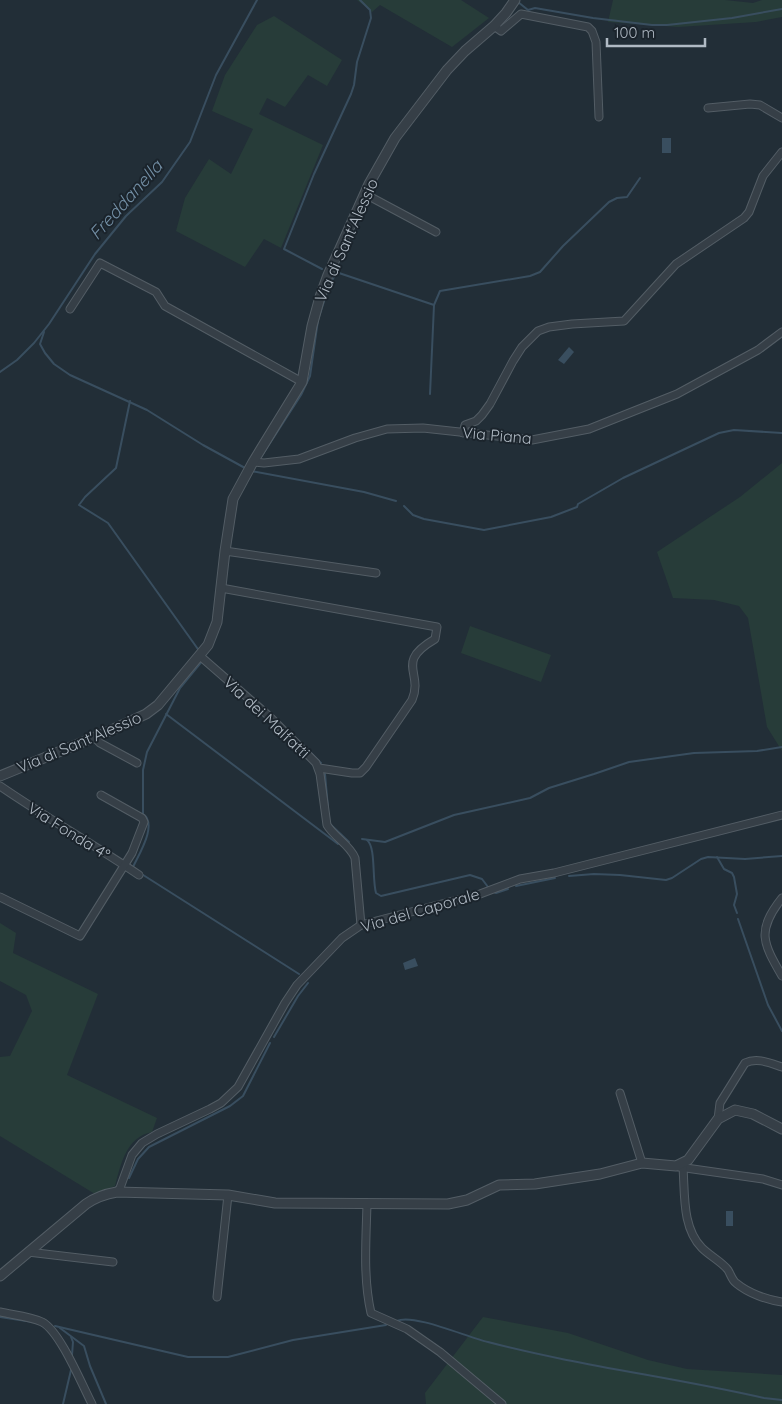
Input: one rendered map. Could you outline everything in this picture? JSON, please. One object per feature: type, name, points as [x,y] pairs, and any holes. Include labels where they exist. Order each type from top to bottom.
[{"type":"street","name":"Via di Sant'Alessio","points":[[0,776],[134,720],[150,711],[203,656],[216,622],[233,499],[252,462],[302,382],[312,326],[320,297],[365,194],[396,138],[447,70],[465,51],[494,26],[515,0]]},
{"type":"street","points":[[494,26],[501,31],[521,14],[588,27],[596,42],[599,117]]},
{"type":"street","points":[[708,108],[750,104],[760,105],[782,118]]},
{"type":"street","points":[[464,433],[465,425],[476,421],[490,404],[522,347],[538,331],[572,324],[624,321],[676,264],[744,218],[749,212],[763,176],[782,152]]},
{"type":"street","points":[[365,194],[436,232]]},
{"type":"street","points":[[70,309],[100,263],[156,292],[165,306],[302,382]]},
{"type":"street","name":"Via Piana","points":[[252,462],[264,463],[299,459],[355,438],[387,429],[423,428],[532,440],[589,429],[677,394],[758,350],[782,332]]},
{"type":"street","points":[[225,551],[376,573]]},
{"type":"street","points":[[221,588],[437,627],[435,639],[416,653],[411,668],[416,688],[412,700],[366,766],[360,773],[319,768]]},
{"type":"street","name":"Via dei Malfatti","points":[[203,656],[270,717],[319,768],[327,825],[331,832],[352,852],[355,858],[362,925]]},
{"type":"street","points":[[94,737],[137,763]]},
{"type":"street","name":"Via Fonda 4°","points":[[0,786],[42,816],[86,840],[139,875]]},
{"type":"street","points":[[0,897],[80,936],[132,853],[144,822],[140,816],[101,794]]},
{"type":"street","name":"Via del Caporale","points":[[117,1192],[132,1155],[142,1143],[216,1106],[238,1087],[297,985],[342,938],[362,925],[480,894],[520,879],[554,873],[782,815]]},
{"type":"street","points":[[782,898],[773,910],[764,933],[768,952],[782,976]]},
{"type":"street","points":[[718,1119],[720,1104],[745,1063],[752,1060],[782,1067]]},
{"type":"street","points":[[620,1094],[642,1163]]},
{"type":"street","points":[[679,1167],[688,1160],[718,1119],[735,1110],[753,1114],[782,1129]]},
{"type":"street","points":[[0,1276],[86,1204],[100,1196],[117,1192],[228,1195],[276,1203],[448,1204],[467,1200],[500,1185],[536,1184],[600,1174],[642,1163],[764,1179],[782,1185]]},
{"type":"street","points":[[679,1167],[686,1217],[700,1247],[728,1269],[734,1282],[752,1293],[782,1302]]},
{"type":"street","points":[[217,1297],[228,1195]]},
{"type":"street","points":[[367,1204],[366,1265],[368,1299],[371,1313],[415,1334],[440,1352],[502,1404]]},
{"type":"street","points":[[28,1252],[113,1262]]},
{"type":"street","points":[[0,1312],[34,1319],[50,1329],[75,1370],[92,1404]]},
{"type":"green space","points":[[357,0],[461,0],[489,18],[452,47],[380,5],[372,12]]},
{"type":"green space","points":[[613,0],[725,0],[753,3],[762,0],[782,0],[782,17],[756,22],[678,27],[608,22]]},
{"type":"green space","points":[[274,16],[342,60],[327,86],[308,75],[285,107],[267,98],[259,114],[323,145],[281,248],[264,239],[245,267],[176,231],[185,198],[209,159],[231,174],[253,129],[212,111],[225,75],[257,25]]},
{"type":"green space","points":[[782,463],[782,751],[767,727],[748,618],[739,606],[714,600],[673,598],[657,552],[740,497]]},
{"type":"green space","points":[[470,626],[551,655],[541,682],[461,653]]},
{"type":"green space","points":[[0,923],[16,933],[13,953],[98,994],[67,1075],[157,1118],[152,1132],[136,1139],[130,1145],[122,1161],[115,1186],[95,1194],[0,1136],[0,1057],[10,1056],[32,1011],[26,995],[0,981]]},
{"type":"green space","points":[[483,1317],[568,1333],[648,1360],[687,1369],[782,1375],[782,1404],[426,1404],[425,1393]]},
{"type":"water","points":[[662,138],[671,138],[671,153],[662,153]]},
{"type":"water","points":[[569,347],[574,352],[564,364],[558,360]]},
{"type":"water","points":[[415,958],[418,966],[405,970],[403,963]]},
{"type":"water","points":[[726,1211],[733,1211],[733,1226],[726,1226]]},
{"type":"waterway","name":"Freddanella","points":[[0,372],[17,360],[34,343],[49,324],[95,254],[126,216],[162,182],[190,142],[216,75],[257,0]]},
{"type":"waterway","points":[[322,269],[284,249],[314,174],[354,85],[357,62],[371,18],[370,10],[360,0]]},
{"type":"waterway","points":[[518,2],[528,10],[535,8],[593,18],[652,25],[732,18],[782,9]]},
{"type":"waterway","points":[[430,394],[434,305],[440,291],[530,276],[540,272],[563,246],[609,202],[617,198],[627,197],[640,178]]},
{"type":"waterway","points":[[333,274],[335,275],[336,272],[434,305]]},
{"type":"waterway","points":[[261,457],[301,395],[310,376],[318,320],[329,286],[335,275]]},
{"type":"waterway","points":[[44,332],[40,344],[45,353],[54,364],[70,375],[147,410],[203,445],[245,468]]},
{"type":"waterway","points":[[130,401],[116,468],[79,505],[108,523],[200,652]]},
{"type":"waterway","points":[[404,506],[413,515],[424,519],[484,530],[551,517],[577,507],[578,504],[623,478],[719,433],[734,430],[782,433]]},
{"type":"waterway","points":[[251,471],[364,492],[396,501]]},
{"type":"waterway","points":[[133,867],[143,847],[149,825],[143,814],[143,770],[147,752],[180,688],[203,660]]},
{"type":"waterway","points":[[166,714],[338,844]]},
{"type":"waterway","points":[[298,740],[321,763]]},
{"type":"waterway","points":[[362,839],[385,842],[454,815],[530,798],[549,788],[629,762],[694,753],[757,751],[782,747]]},
{"type":"waterway","points":[[325,774],[328,808]]},
{"type":"waterway","points":[[329,823],[349,842]]},
{"type":"waterway","points":[[367,840],[372,849],[376,893],[381,896],[470,875],[482,879],[488,887]]},
{"type":"waterway","points":[[569,876],[594,874],[620,875],[666,880],[701,859],[708,857],[745,859],[782,856]]},
{"type":"waterway","points":[[717,857],[724,869],[732,873],[734,877],[737,894],[734,905],[737,913]]},
{"type":"waterway","points":[[140,873],[299,974]]},
{"type":"waterway","points":[[516,886],[555,878]]},
{"type":"waterway","points":[[494,892],[508,889]]},
{"type":"waterway","points":[[738,919],[768,1005],[782,1031]]},
{"type":"waterway","points":[[274,1037],[298,996],[308,983]]},
{"type":"waterway","points":[[129,1178],[138,1159],[149,1147],[230,1106],[243,1096],[270,1043]]},
{"type":"waterway","points":[[0,1317],[33,1322]]},
{"type":"waterway","points":[[397,1321],[405,1319],[415,1320],[479,1340],[522,1350],[591,1365],[782,1400]]},
{"type":"waterway","points":[[55,1326],[188,1357],[228,1357],[293,1340],[386,1325]]},
{"type":"waterway","points":[[60,1328],[84,1346],[106,1404]]},
{"type":"waterway","points":[[71,1337],[73,1342],[72,1355]]},
{"type":"waterway","points":[[63,1404],[71,1370]]}]
